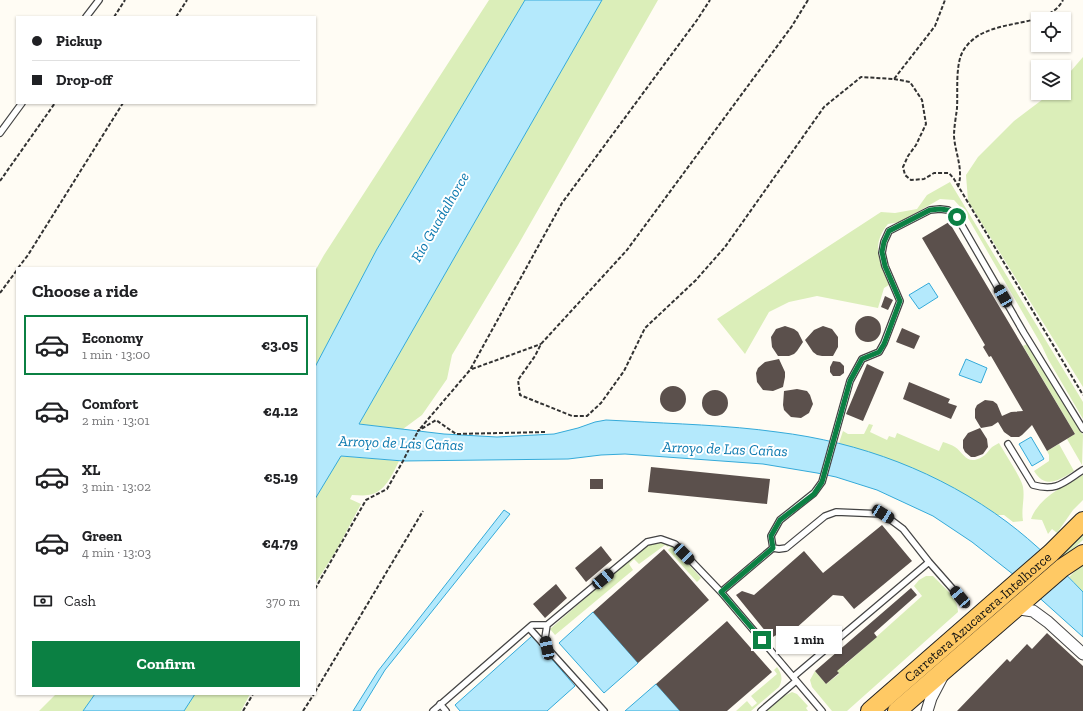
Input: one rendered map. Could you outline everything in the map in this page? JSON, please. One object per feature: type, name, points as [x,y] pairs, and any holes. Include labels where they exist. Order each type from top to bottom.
[{"type":"main road","name":"Carretera Azucarera-Intelhorce","points":[[870,711],[1051,553],[1083,521]]},
{"type":"main road","name":"Carretera Azucarera-Intelhorce","points":[[897,711],[1014,608],[1062,568],[1082,556]]},
{"type":"street","points":[[1014,608],[1033,611],[1048,622],[1083,654]]},
{"type":"street","points":[[927,711],[931,698],[948,666]]},
{"type":"lane","points":[[87,16],[99,0]]},
{"type":"lane","points":[[0,133],[21,104]]},
{"type":"lane","points":[[773,548],[771,536],[780,520],[814,494],[822,482],[850,381],[862,359],[879,352],[884,344],[900,301],[885,266],[882,252],[884,242],[889,231],[930,210],[948,210],[957,217],[1024,333],[1083,429]]},
{"type":"lane","points":[[1008,444],[1033,485],[1040,487],[1052,487],[1061,485],[1083,470]]},
{"type":"lane","points":[[721,592],[773,548],[786,548],[825,516],[836,512],[883,514],[903,529],[966,604]]},
{"type":"lane","points":[[433,711],[532,625],[547,625],[647,542],[661,539],[675,544],[721,592],[822,711]]},
{"type":"lane","points":[[761,711],[795,679],[930,562]]},
{"type":"lane","points":[[547,625],[545,638],[547,648]]},
{"type":"lane","points":[[529,628],[604,711]]},
{"type":"lane","points":[[440,704],[446,711]]},
{"type":"path","points":[[115,16],[125,0]]},
{"type":"path","points":[[177,16],[187,0]]},
{"type":"path","points":[[316,587],[366,500],[387,489],[418,431],[470,370],[562,203],[697,20],[710,0]]},
{"type":"path","points":[[808,0],[792,26],[627,250],[541,344],[535,356],[518,380],[520,395],[572,416],[587,416],[601,403],[624,371],[645,328],[696,280],[725,247],[824,107],[861,78],[894,79],[910,82],[922,100],[926,124],[916,145],[902,167],[905,175],[912,180],[924,179],[934,173],[949,173],[954,179],[1083,395]]},
{"type":"path","points":[[894,79],[935,26],[945,0]]},
{"type":"path","points":[[958,187],[960,182],[960,166],[956,154],[954,135],[959,63],[963,51],[980,34],[992,29],[1048,15],[1060,6],[1064,0]]},
{"type":"path","points":[[0,181],[54,104]]},
{"type":"path","points":[[19,267],[122,104]]},
{"type":"path","points":[[0,293],[16,272]]},
{"type":"path","points":[[470,370],[541,344]]},
{"type":"path","points":[[418,431],[436,420],[456,434],[545,432]]},
{"type":"path","points":[[316,690],[423,511]]},
{"type":"path","points":[[243,711],[252,695]]},
{"type":"path","points":[[304,711],[313,695]]},
{"type":"green space","points":[[489,0],[525,0],[377,249],[316,365],[316,269]]},
{"type":"green space","points":[[602,0],[658,0],[518,245],[452,355],[447,379],[422,415],[403,429],[359,424]]},
{"type":"green space","points":[[1083,57],[1083,387],[968,201],[966,175],[978,157],[1014,121],[1042,100],[1071,100],[1071,71]]},
{"type":"green space","points":[[950,182],[1083,402],[1083,419],[964,211],[954,200],[940,199],[900,222],[888,224],[879,240],[878,254],[889,285],[884,288],[878,308],[817,296],[789,302],[769,312],[745,354],[717,319],[881,212],[895,213],[917,209],[927,195]]},
{"type":"green space","points":[[1027,344],[1083,435],[1082,465],[1067,439],[1075,434],[1023,346]]},
{"type":"green space","points":[[869,424],[873,425],[870,432],[887,440],[889,436],[895,438],[897,433],[939,451],[943,442],[954,446],[966,458],[973,460],[983,456],[992,447],[999,443],[1022,483],[1023,521],[1013,522],[1004,515],[997,515],[986,507],[839,443],[843,431],[848,434],[864,434]]},
{"type":"green space","points":[[1059,444],[1074,471],[1058,480],[1048,482],[1039,477],[1034,471],[1049,461],[1047,451]]},
{"type":"green space","points":[[340,456],[399,461],[394,472],[379,491],[368,495],[352,495],[350,499],[361,504],[336,551],[316,582],[316,497]]},
{"type":"green space","points":[[1083,475],[1083,500],[1073,510],[1057,533],[1052,529],[1048,534],[1042,520],[1031,519],[1035,511],[1046,498]]},
{"type":"green space","points":[[1083,532],[1083,540],[1060,561],[1056,558]]},
{"type":"green space","points":[[660,543],[670,545],[668,547],[665,545],[639,564],[634,559],[629,564],[633,570],[555,635],[550,629],[644,547]]},
{"type":"green space","points":[[672,546],[701,578],[697,582],[668,550]]},
{"type":"green space","points":[[1083,565],[1083,592],[1069,577],[1076,570],[1075,569]]},
{"type":"green space","points":[[926,576],[933,576],[949,592],[956,602],[958,612],[847,711],[832,711],[812,687],[810,680],[815,671],[826,684],[839,674],[828,660],[835,654],[845,665],[922,596],[914,586],[919,580]]},
{"type":"green space","points":[[777,667],[781,677],[779,687],[751,711],[736,711],[747,701],[752,707],[757,703],[751,696],[777,674],[774,670]]},
{"type":"green space","points":[[792,692],[797,694],[808,706],[806,708],[808,711],[767,711],[784,696]]},
{"type":"green space","points":[[55,695],[94,695],[83,711],[39,711]]},
{"type":"green space","points":[[191,695],[249,695],[241,711],[182,711]]},
{"type":"water","points":[[525,0],[602,0],[359,424],[444,434],[497,437],[554,434],[606,420],[739,428],[777,432],[839,443],[898,462],[927,474],[981,504],[1007,522],[1056,564],[1083,592],[1083,637],[1014,575],[972,542],[933,516],[877,490],[836,477],[817,473],[763,464],[625,454],[568,459],[403,461],[341,456],[316,497],[316,365],[377,249]]},
{"type":"water","points":[[929,283],[938,297],[919,309],[909,295]]},
{"type":"water","points":[[966,359],[987,368],[981,383],[959,375]]},
{"type":"water","points":[[1031,437],[1044,459],[1032,466],[1019,444]]},
{"type":"water","points":[[504,510],[510,514],[385,670],[360,711],[353,711],[378,671]]},
{"type":"water","points":[[593,612],[638,663],[604,693],[559,643]]},
{"type":"water","points":[[532,636],[575,686],[547,711],[460,711],[455,705]]},
{"type":"water","points":[[656,684],[680,711],[625,711]]},
{"type":"water","points":[[94,695],[194,695],[184,711],[83,711]]},
{"type":"building","points":[[949,222],[1075,434],[1047,451],[1032,425],[1019,437],[1011,437],[1004,432],[998,422],[992,426],[981,428],[975,418],[975,409],[977,405],[985,400],[993,401],[997,404],[1002,416],[1011,412],[1023,411],[991,356],[989,357],[983,347],[985,345],[922,238]]},
{"type":"building","points":[[885,296],[893,300],[888,310],[881,307]]},
{"type":"building","points":[[868,316],[877,320],[881,329],[877,338],[868,342],[859,338],[855,329],[859,320]]},
{"type":"building","points":[[785,326],[798,332],[803,342],[794,354],[789,356],[778,356],[772,347],[771,337],[776,329]]},
{"type":"building","points":[[823,326],[832,329],[838,337],[838,347],[833,356],[817,355],[813,352],[805,340],[814,330]]},
{"type":"building","points":[[902,328],[920,336],[914,349],[896,342]]},
{"type":"building","points":[[779,359],[785,372],[783,387],[773,391],[763,390],[757,382],[756,373],[758,368],[765,362]]},
{"type":"building","points":[[833,361],[840,362],[844,366],[844,373],[840,376],[833,376],[830,372],[830,367]]},
{"type":"building","points":[[867,364],[884,372],[863,421],[846,414]]},
{"type":"building","points":[[909,382],[950,399],[948,403],[957,406],[951,419],[903,399]]},
{"type":"building","points":[[673,386],[682,390],[686,399],[682,408],[673,412],[664,408],[660,399],[664,390]]},
{"type":"building","points":[[797,389],[807,391],[813,404],[809,413],[801,418],[791,417],[784,410],[783,405],[784,391]]},
{"type":"building","points":[[715,390],[724,394],[728,403],[724,412],[715,416],[706,412],[702,403],[706,394]]},
{"type":"building","points":[[980,428],[987,439],[988,447],[983,454],[971,457],[963,448],[963,440],[968,433]]},
{"type":"building","points":[[651,467],[770,479],[767,504],[648,492]]},
{"type":"building","points":[[590,479],[603,479],[603,489],[590,489]]},
{"type":"building","points":[[882,525],[912,561],[854,609],[843,596],[833,595],[784,639],[780,633],[771,638],[736,595],[742,591],[754,595],[804,551],[823,573]]},
{"type":"building","points":[[601,546],[612,560],[586,582],[575,568]]},
{"type":"building","points":[[664,549],[709,600],[638,663],[593,612]]},
{"type":"building","points":[[556,584],[567,598],[545,618],[533,604]]},
{"type":"building","points":[[911,588],[917,595],[874,633],[877,637],[837,671],[839,673],[826,684],[815,671]]},
{"type":"building","points":[[727,621],[772,672],[727,711],[680,711],[656,684]]},
{"type":"building","points":[[1047,633],[1083,666],[1083,711],[957,711],[1007,659],[1010,662],[1027,644],[1032,649]]},
{"type":"route","points":[[762,640],[721,592],[773,548],[771,536],[780,520],[814,494],[822,482],[850,381],[862,359],[879,352],[884,344],[900,301],[885,266],[882,252],[884,242],[889,231],[930,210],[948,210],[957,217]]},
{"type":"water label","name":"Río Guadalhorce","points":[[440,217]]},
{"type":"water label","name":"Arroyo de Las Cañas","points":[[401,443]]},
{"type":"water label","name":"Arroyo de Las Cañas","points":[[725,449]]}]
